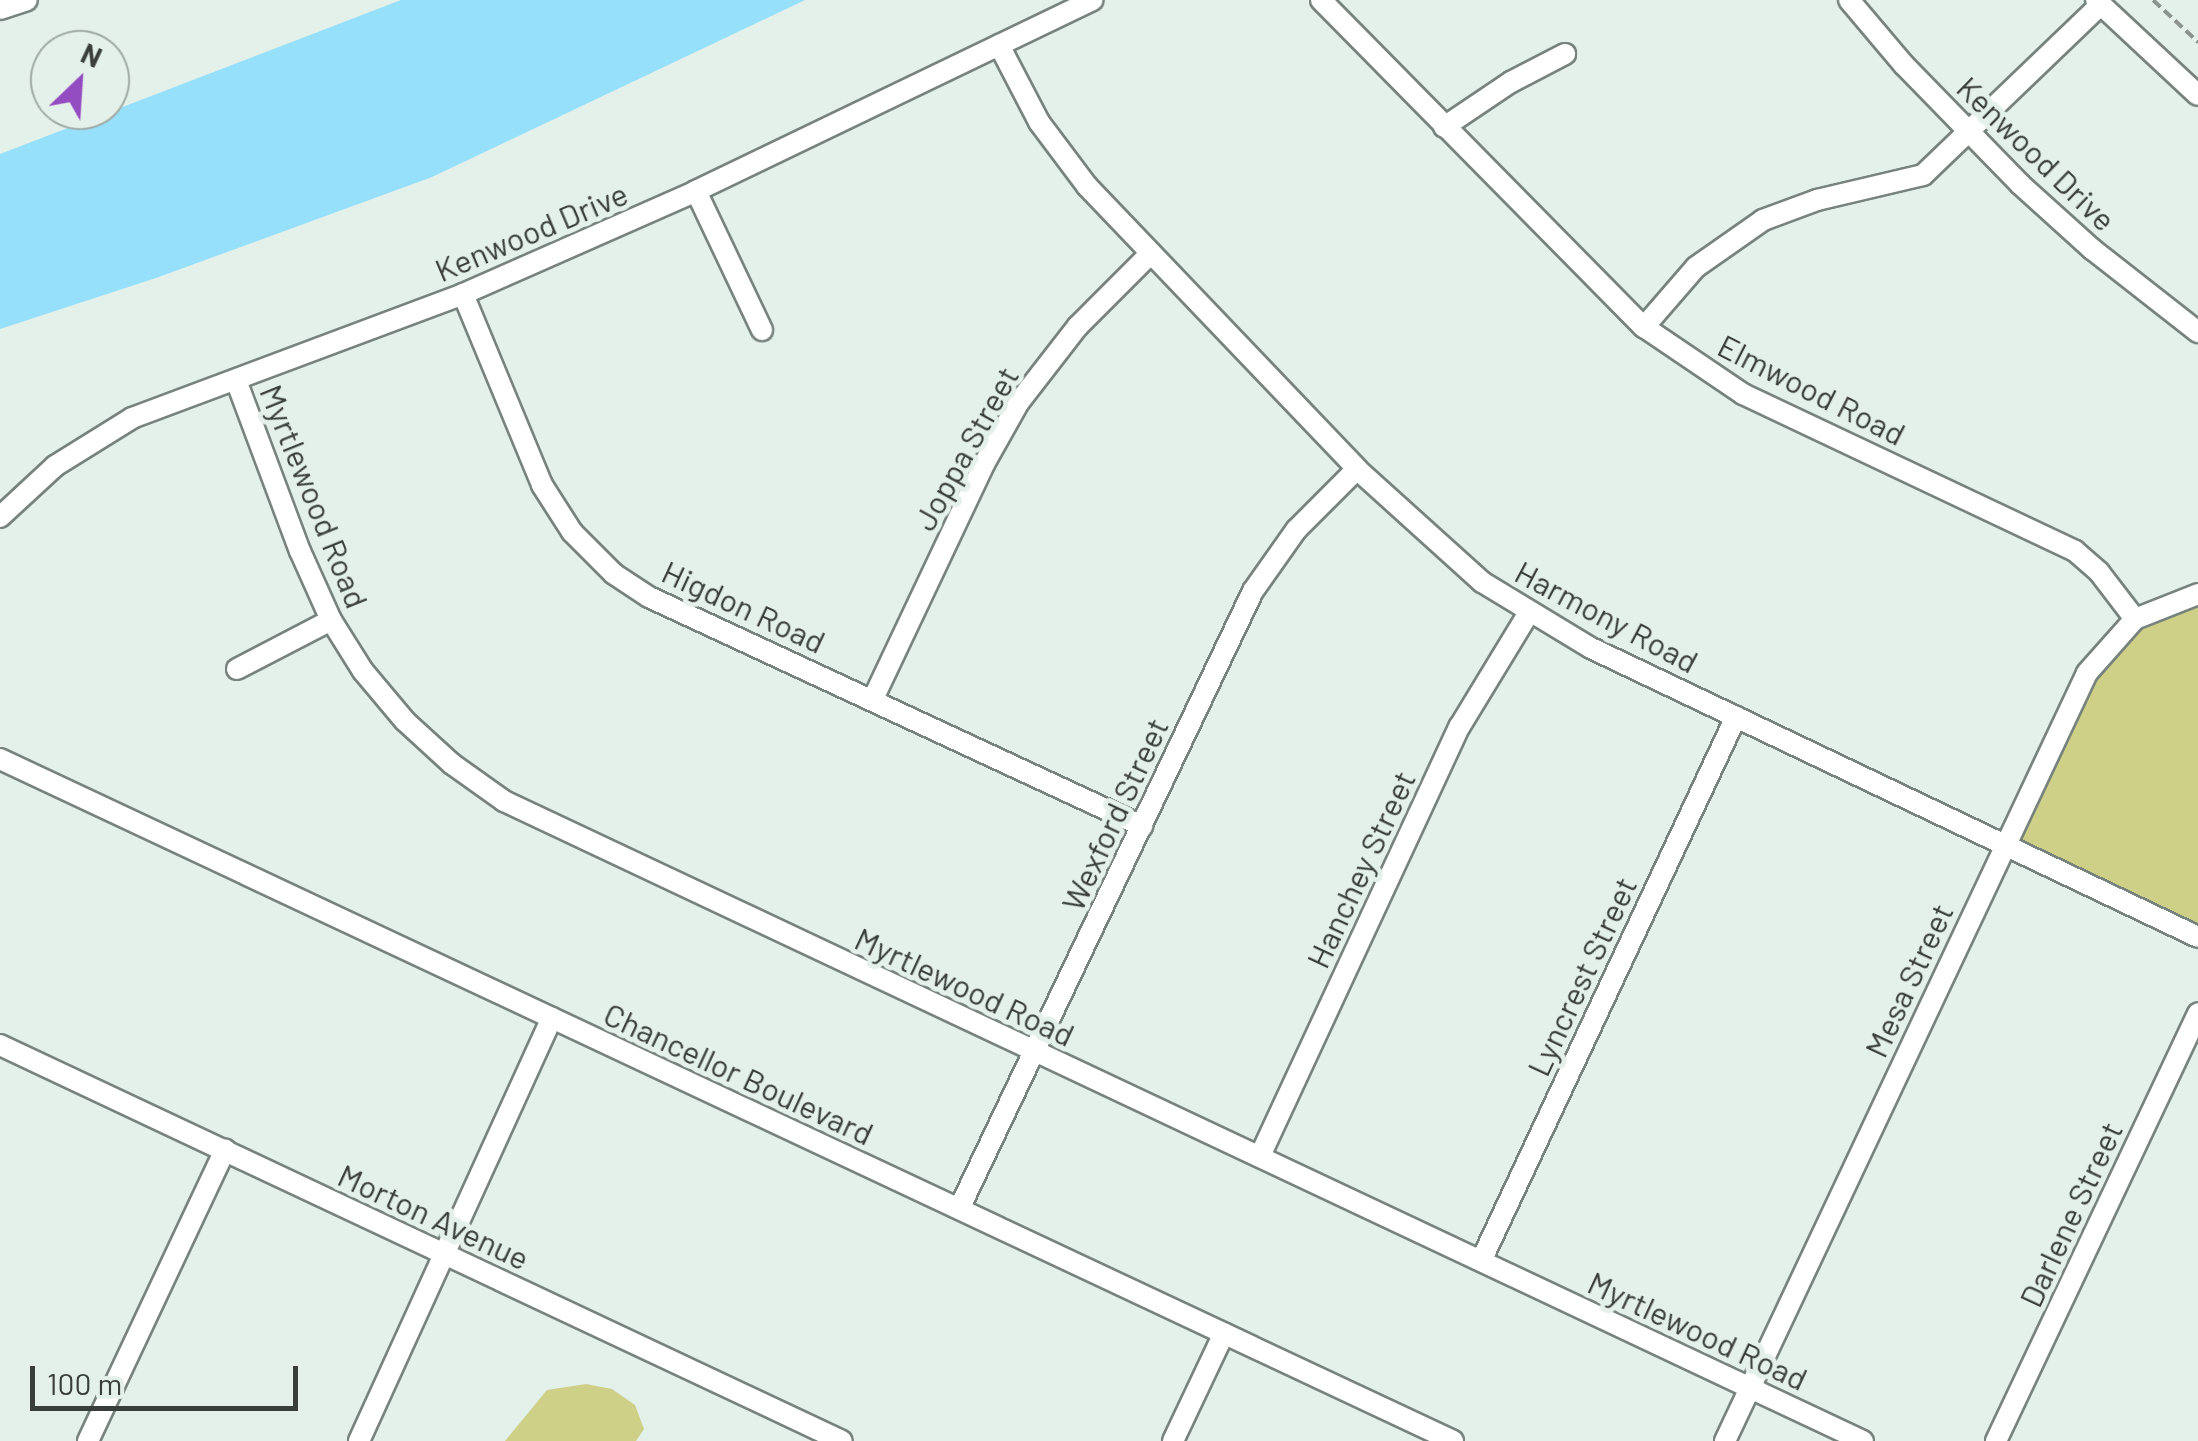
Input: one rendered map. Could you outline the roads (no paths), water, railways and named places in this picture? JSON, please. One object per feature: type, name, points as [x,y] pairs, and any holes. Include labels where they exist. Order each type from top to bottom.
[{"type":"street","points":[[0,9],[27,0]]},
{"type":"street","name":"Kenwood Drive","points":[[0,516],[54,466],[105,431],[463,294],[696,191],[1092,0]]},
{"type":"street","name":"Elmwood Road","points":[[1321,0],[1644,327],[1744,394],[2074,551],[2099,572],[2135,619]]},
{"type":"street","name":"Kenwood Drive","points":[[1849,0],[1970,132],[2092,249],[2198,332]]},
{"type":"street","points":[[1644,327],[1696,267],[1746,230],[1797,206],[1916,179],[1970,132],[2098,2],[2198,95]]},
{"type":"street","name":"Harmony Road","points":[[999,45],[1056,148],[1357,469],[1446,554],[1528,614],[2198,937]]},
{"type":"street","points":[[1444,127],[1511,82],[1565,54]]},
{"type":"street","points":[[696,191],[762,330]]},
{"type":"street","name":"Joppa Street","points":[[873,699],[984,464],[1019,402],[1078,326],[1151,253]]},
{"type":"street","name":"Higdon Road","points":[[463,294],[542,485],[586,549],[649,596],[1142,826]]},
{"type":"street","name":"Myrtlewood Road","points":[[236,380],[300,551],[331,620],[363,671],[405,721],[452,764],[504,801],[1864,1441]]},
{"type":"street","name":"Wexford Street","points":[[960,1208],[1266,568],[1296,530],[1357,469]]},
{"type":"street","name":"Mesa Street","points":[[1724,1441],[2087,673],[2135,619],[2198,594]]},
{"type":"street","name":"Hanchey Street","points":[[1260,1156],[1460,726],[1528,614]]},
{"type":"street","points":[[237,669],[331,620]]},
{"type":"street","name":"Lyncrest Street","points":[[1481,1261],[1736,716]]},
{"type":"street","name":"Chancellor Boulevard","points":[[0,758],[1454,1441]]},
{"type":"street","name":"Darlene Street","points":[[1996,1441],[2198,1013]]},
{"type":"street","points":[[359,1441],[552,1018]]},
{"type":"street","name":"Morton Avenue","points":[[1,1048],[842,1441]]},
{"type":"street","points":[[88,1441],[225,1150]]},
{"type":"street","points":[[1173,1441],[1224,1333]]},
{"type":"water","points":[[401,0],[805,0],[432,177],[156,278],[0,329],[0,154],[62,130],[130,130],[130,104]]}]
